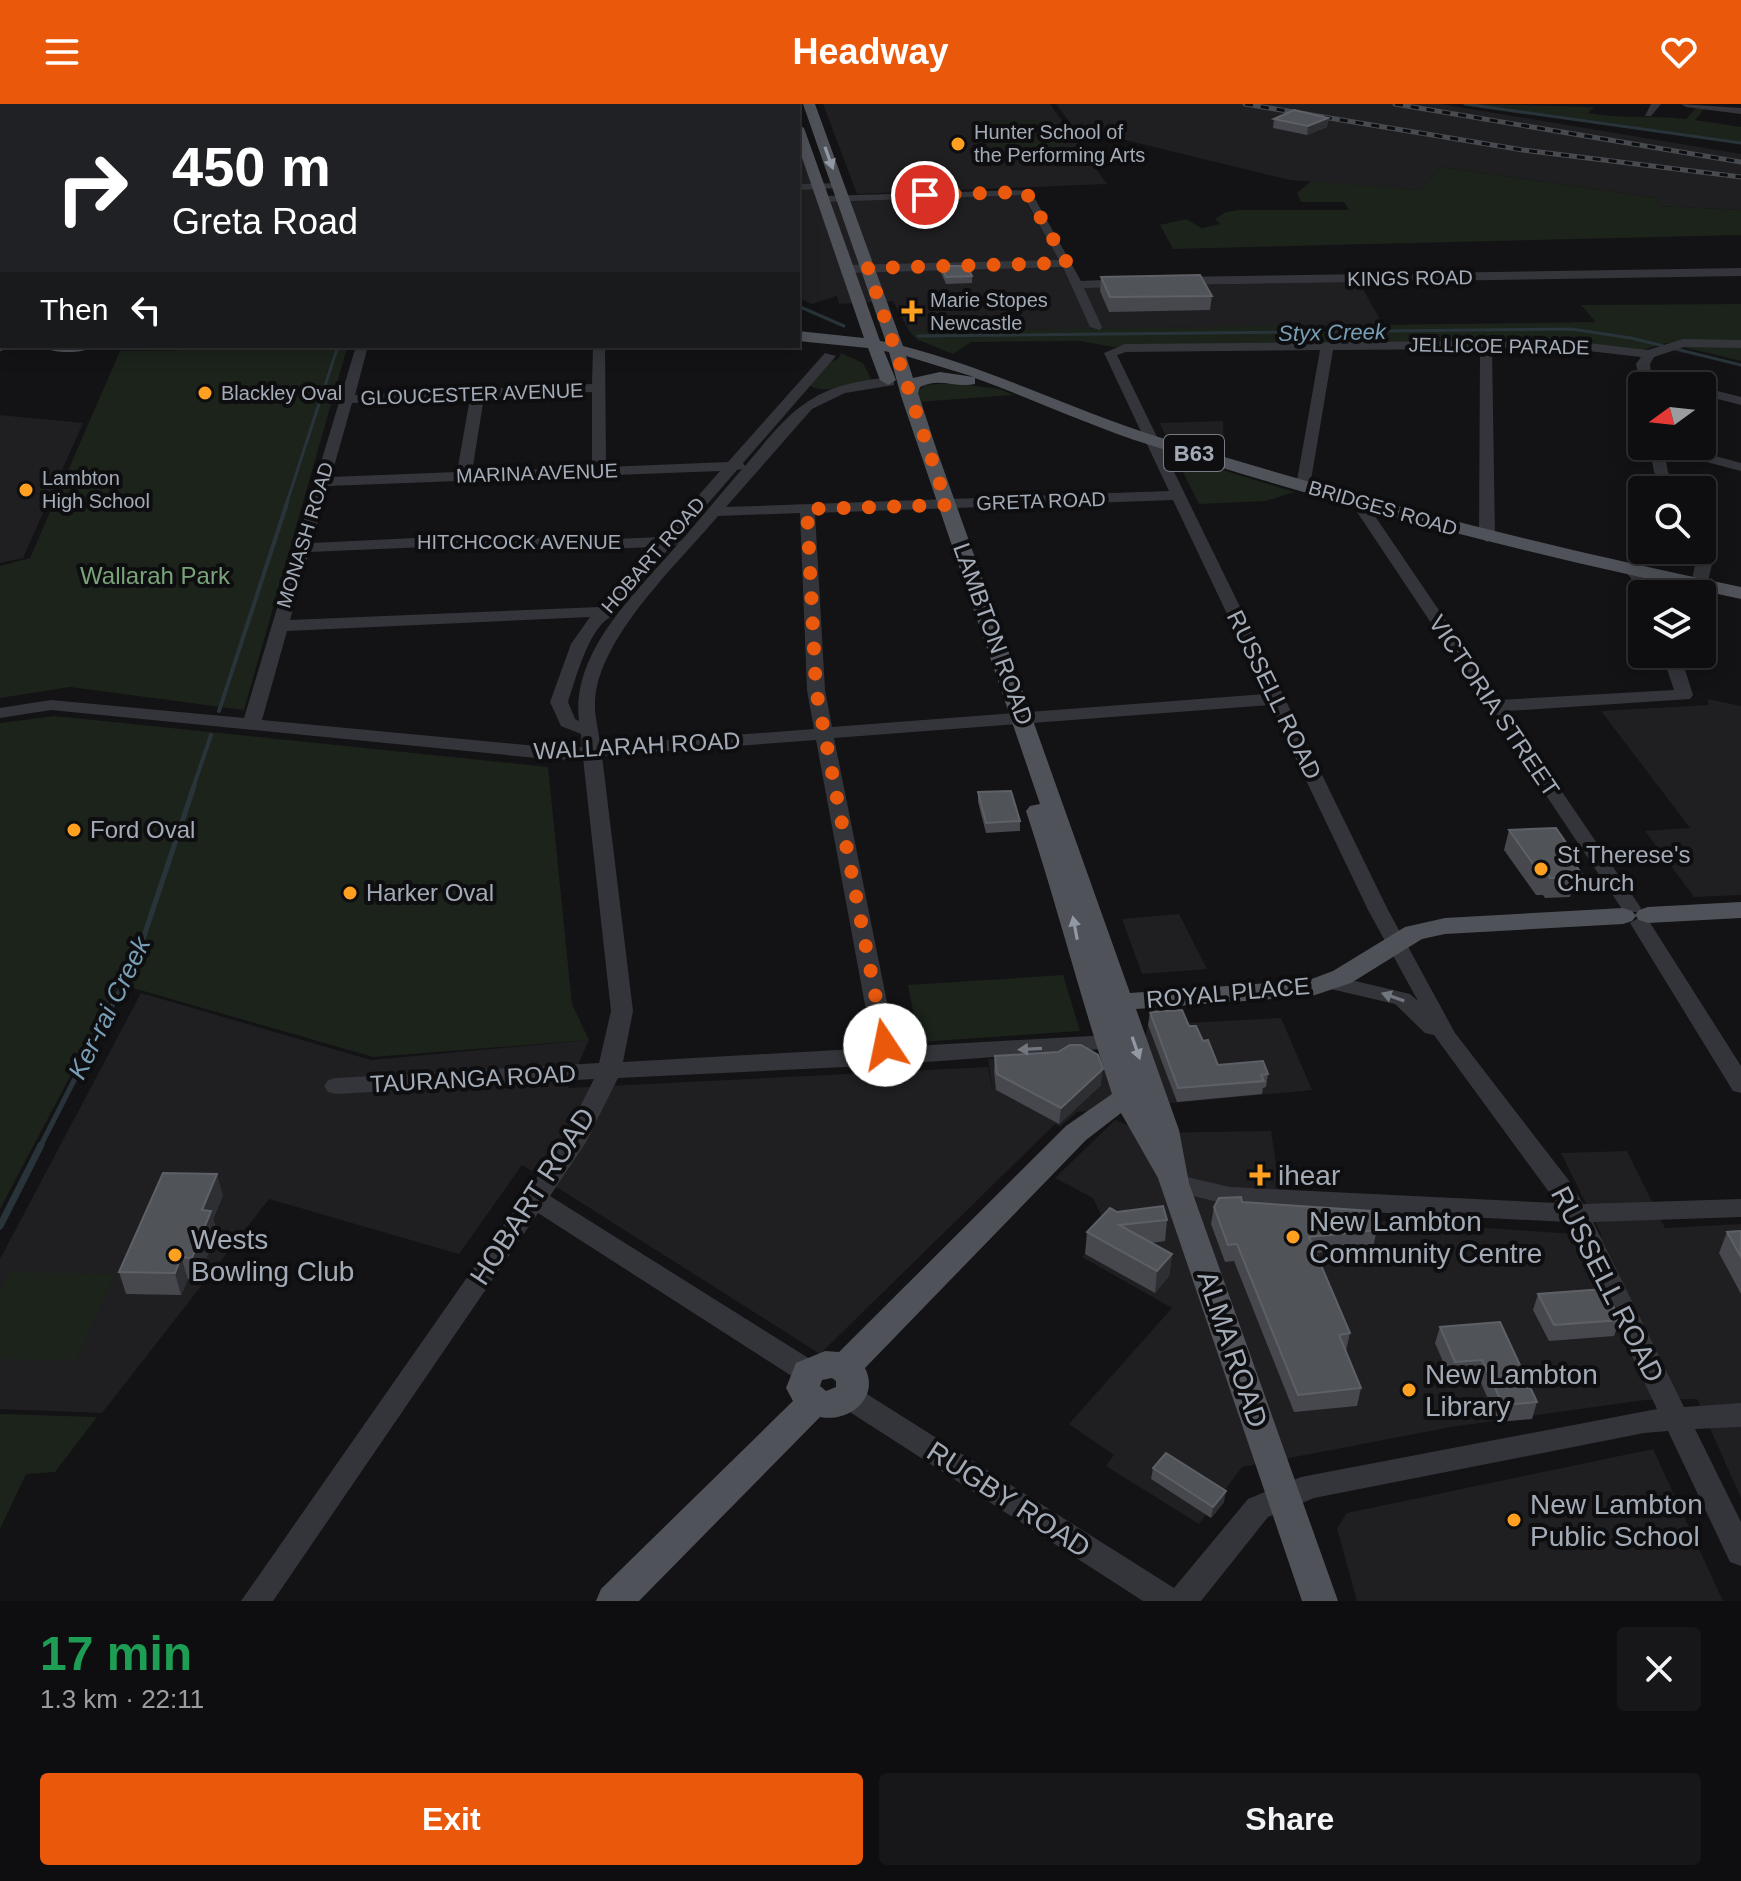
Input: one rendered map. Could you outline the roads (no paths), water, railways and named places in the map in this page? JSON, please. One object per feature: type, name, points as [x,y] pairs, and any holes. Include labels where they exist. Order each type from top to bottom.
[{"type":"main road","name":"LAMBTON ROAD","points":[[809,104],[888,323],[889,382],[940,505],[1015,719],[1140,1096],[1179,1196]]},
{"type":"main road","name":"LAMBTON ROAD","points":[[800,134],[864,317],[887,351],[909,396],[940,505]]},
{"type":"main road","points":[[800,335],[848,332],[856,329],[864,317]]},
{"type":"main road","points":[[888,323],[916,350],[931,358]]},
{"type":"main road","name":"B63","points":[[800,335],[887,351]]},
{"type":"main road","name":"B63","points":[[800,344],[826,350],[887,351]]},
{"type":"main road","points":[[826,350],[868,361],[879,376],[889,382]]},
{"type":"main road","name":"BRIDGES ROAD","points":[[887,351],[931,358],[1151,440],[1359,503],[1633,571],[1647,580]]},
{"type":"main road","name":"BRIDGES ROAD","points":[[887,351],[1032,396]]},
{"type":"main road","points":[[909,396],[913,385],[926,378],[951,377],[981,382]]},
{"type":"main road","name":"BRIDGES ROAD","points":[[1716,588],[1741,593]]},
{"type":"main road","name":"ROYAL PLACE","points":[[1108,1002],[1297,990],[1330,982],[1414,933],[1445,926],[1741,910]]},
{"type":"main road","name":"LAMBTON ROAD","points":[[1108,1002],[1108,1043],[1140,1096]]},
{"type":"main road","points":[[614,1601],[811,1387],[833,1405],[847,1382],[1076,1133],[1109,1107],[1140,1096]]},
{"type":"main road","name":"ALMA ROAD","points":[[1179,1196],[1320,1601]]},
{"type":"street","points":[[1648,114],[1656,104]]},
{"type":"street","points":[[1686,104],[1741,111]]},
{"type":"street","points":[[800,187],[820,192],[1026,192],[1067,263],[1096,327]]},
{"type":"street","points":[[846,269],[1067,263]]},
{"type":"street","name":"KINGS ROAD","points":[[1160,282],[1741,272]]},
{"type":"street","points":[[1078,285],[1133,283]]},
{"type":"street","points":[[1486,344],[1487,537]]},
{"type":"street","name":"JELLICOE PARADE","points":[[1110,353],[1125,348],[1486,344],[1576,345],[1654,352]]},
{"type":"street","points":[[1644,372],[1643,364],[1654,352],[1677,344],[1741,344]]},
{"type":"street","points":[[1303,486],[1327,346]]},
{"type":"street","name":"MONASH ROAD","points":[[251,725],[361,348]]},
{"type":"street","points":[[599,348],[599,470]]},
{"type":"street","name":"HOBART ROAD","points":[[589,742],[567,722],[559,702],[580,644],[665,540],[799,388],[826,350]]},
{"type":"street","name":"RUSSELL ROAD","points":[[1110,353],[1378,910],[1442,1025],[1444,1034]]},
{"type":"street","name":"HOBART ROAD","points":[[256,1601],[573,1144],[609,1072],[622,1011],[586,702],[592,678],[609,641],[628,613],[797,414],[824,396],[871,383],[889,382]]},
{"type":"street","name":"GLOUCESTER AVENUE","points":[[347,399],[598,388]]},
{"type":"street","points":[[799,388],[824,396]]},
{"type":"street","points":[[464,476],[478,393]]},
{"type":"street","points":[[1716,395],[1741,401]]},
{"type":"street","points":[[1715,460],[1741,467]]},
{"type":"street","name":"MARINA AVENUE","points":[[321,482],[731,465],[754,468]]},
{"type":"street","name":"GRETA ROAD","points":[[714,512],[1177,495]]},
{"type":"street","name":"VICTORIA STREET","points":[[1359,503],[1636,916],[1741,1085]]},
{"type":"street","points":[[807,509],[816,690],[886,1057]]},
{"type":"street","name":"HITCHCOCK AVENUE","points":[[302,548],[496,539],[566,546],[665,540],[689,544]]},
{"type":"street","points":[[278,626],[606,611],[628,613]]},
{"type":"street","points":[[1493,706],[1684,695],[1675,668]]},
{"type":"street","name":"WALLARAH ROAD","points":[[0,713],[51,705],[534,753],[589,742],[824,734],[1275,699]]},
{"type":"street","name":"RUSSELL ROAD","points":[[1330,982],[1402,999],[1430,1026],[1444,1034],[1561,1188],[1741,1553]]},
{"type":"street","name":"TAURANGA ROAD","points":[[336,1086],[1108,1043]]},
{"type":"street","points":[[1179,1196],[1576,1213],[1741,1208]]},
{"type":"street","points":[[535,1199],[811,1387]]},
{"type":"street","name":"RUGBY ROAD","points":[[847,1382],[1169,1601]]},
{"type":"street","points":[[1182,1601],[1251,1515],[1311,1486],[1644,1421],[1741,1415]]},
{"type":"waterway","points":[[1465,104],[1741,143]]},
{"type":"waterway","name":"Styx Creek","points":[[800,307],[844,326]]},
{"type":"waterway","name":"Styx Creek","points":[[918,336],[1571,329],[1631,338],[1741,365]]},
{"type":"waterway","name":"Ker-rai Creek","points":[[286,505],[337,349]]},
{"type":"waterway","name":"Ker-rai Creek","points":[[219,711],[287,503]]},
{"type":"waterway","name":"Ker-rai Creek","points":[[193,788],[211,735]]},
{"type":"waterway","name":"Ker-rai Creek","points":[[40,1147],[137,957],[194,786]]},
{"type":"waterway","name":"Ker-rai Creek","points":[[0,1226],[41,1145]]},
{"type":"railway","points":[[1245,104],[1523,150],[1741,177]]},
{"type":"railway","points":[[1395,104],[1741,162]]},
{"type":"place","name":"Hunter School of the Performing Arts","points":[[958,144]]},
{"type":"place","name":"Marie Stopes Newcastle","points":[[912,311]]},
{"type":"place","name":"Blackley Oval","points":[[205,393]]},
{"type":"place","name":"Lambton High School","points":[[26,490]]},
{"type":"place","name":"Ford Oval","points":[[74,830]]},
{"type":"place","name":"St Therese's Church","points":[[1541,869]]},
{"type":"place","name":"Harker Oval","points":[[350,893]]},
{"type":"place","name":"ihear","points":[[1260,1175]]},
{"type":"place","name":"New Lambton Community Centre","points":[[1293,1237]]},
{"type":"place","name":"Wests Bowling Club","points":[[175,1255]]},
{"type":"place","name":"New Lambton Library","points":[[1409,1390]]},
{"type":"place","name":"New Lambton Public School","points":[[1514,1520]]},
{"type":"park label","name":"Wallarah Park","points":[[155,576]]}]
